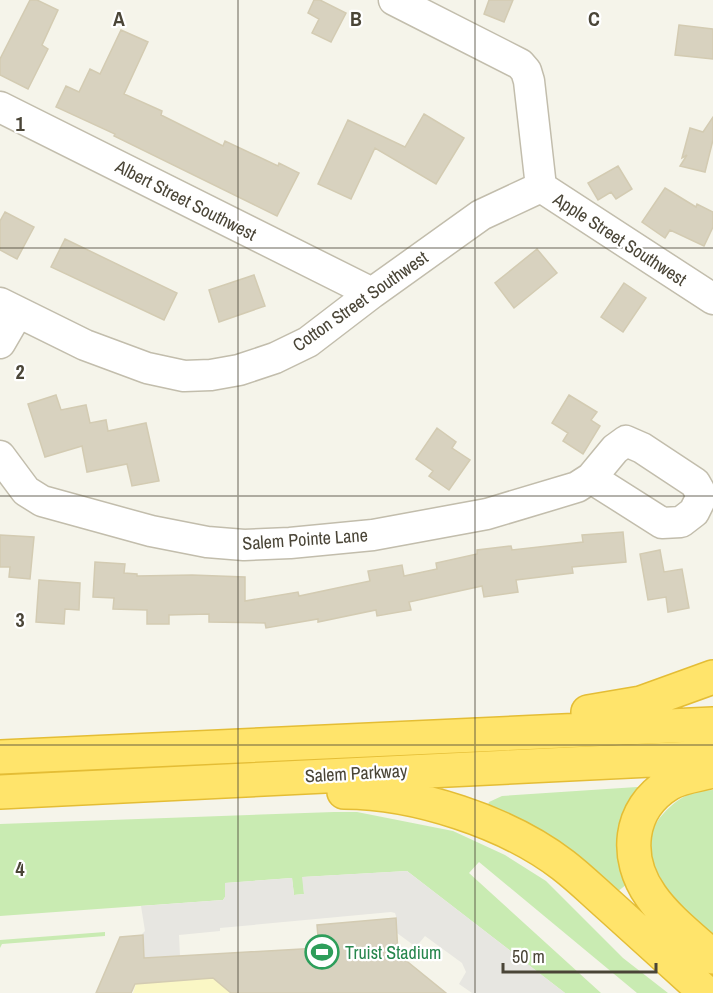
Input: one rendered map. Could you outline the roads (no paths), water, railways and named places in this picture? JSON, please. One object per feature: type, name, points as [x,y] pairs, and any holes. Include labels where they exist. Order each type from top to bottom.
[{"type":"highway","points":[[405,738],[430,722],[573,714],[618,708],[661,697],[713,677]]},
{"type":"highway","name":"Salem Parkway","points":[[0,757],[713,724]]},
{"type":"highway","name":"Salem Parkway","points":[[0,792],[713,757]]},
{"type":"highway","points":[[713,771],[670,783],[647,803],[635,827],[633,854],[637,869],[651,897],[676,924],[713,957]]},
{"type":"highway","points":[[211,780],[243,794],[351,792],[391,795],[458,813],[505,831],[563,865],[706,993]]},
{"type":"street","name":"Apple Street Southwest","points":[[394,0],[512,59],[526,72],[529,81],[540,187],[713,299]]},
{"type":"street","name":"Albert Street Southwest","points":[[0,107],[372,293]]},
{"type":"street","name":"Cotton Street Southwest","points":[[9,308],[85,345],[147,368],[183,376],[211,375],[239,370],[275,358],[308,342],[481,215],[540,187]]},
{"type":"street","points":[[0,343],[9,308]]},
{"type":"street","name":"Salem Pointe Lane","points":[[0,456],[26,491],[42,501],[151,531],[207,542],[244,545],[373,535],[487,514],[577,487],[591,478]]},
{"type":"place","name":"Truist Stadium","points":[[322,952]]}]
